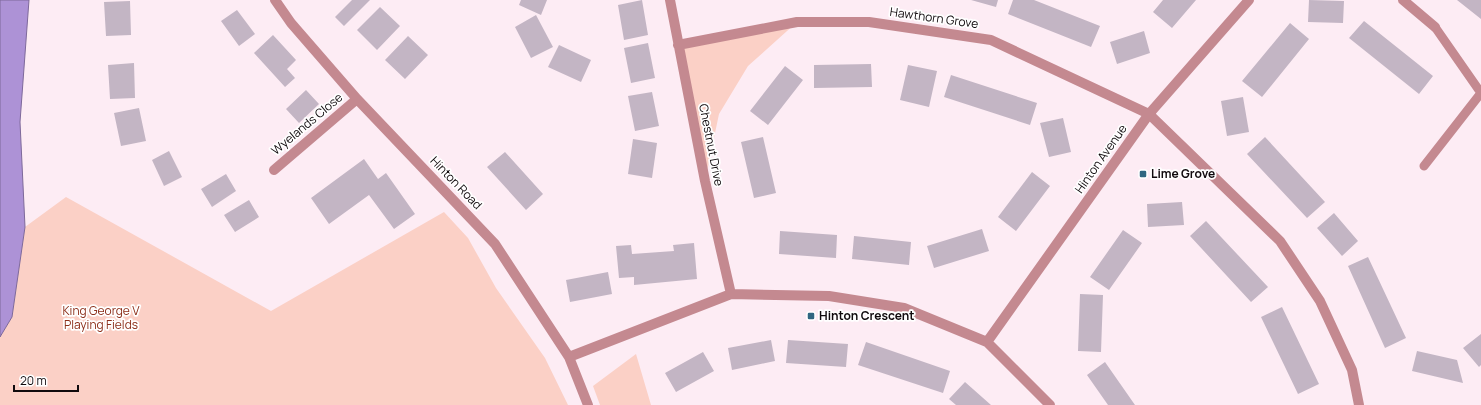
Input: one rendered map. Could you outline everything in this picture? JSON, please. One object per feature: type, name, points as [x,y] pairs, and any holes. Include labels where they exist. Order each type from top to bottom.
[{"type":"street","name":"Hinton Road","points":[[275,0],[291,23],[357,99],[496,244],[569,358],[588,405]]},
{"type":"street","name":"Chestnut Drive","points":[[670,0],[705,181],[731,294]]},
{"type":"street","name":"Hinton Avenue","points":[[987,342],[1149,114],[1248,0]]},
{"type":"street","points":[[1403,0],[1435,27]]},
{"type":"street","name":"Hawthorn Grove","points":[[678,45],[797,22],[869,22],[884,24],[991,40],[1149,114]]},
{"type":"street","name":"Wyelands Close","points":[[274,170],[357,99]]},
{"type":"street","points":[[1149,114],[1280,241],[1320,301],[1352,370],[1359,405]]},
{"type":"street","points":[[569,358],[731,294],[829,296],[904,308],[987,342],[1050,405]]},
{"type":"lane","points":[[1424,166],[1481,93],[1435,27]]},
{"type":"green space","points":[[797,22],[748,66],[719,114],[705,181],[678,45]]},
{"type":"green space","name":"King George V Playing Fields","points":[[66,197],[271,311],[444,212],[468,238],[496,288],[545,358],[568,405],[0,405],[0,337],[12,317],[25,227]]},
{"type":"green space","points":[[636,354],[651,405],[600,405],[593,386]]},
{"type":"shaded area","points":[[0,0],[29,0],[20,122],[25,227],[12,317],[0,337]]},
{"type":"building","points":[[352,0],[370,0],[344,26],[335,17]]},
{"type":"building","points":[[521,0],[547,0],[541,15],[519,5]]},
{"type":"building","points":[[642,0],[648,35],[624,40],[618,5]]},
{"type":"building","points":[[971,0],[998,0],[996,7]]},
{"type":"building","points":[[1013,0],[1034,0],[1100,26],[1091,47],[1008,14]]},
{"type":"building","points":[[1163,0],[1196,0],[1172,28],[1153,12]]},
{"type":"building","points":[[1309,0],[1344,1],[1343,23],[1308,22]]},
{"type":"building","points":[[1457,0],[1481,0],[1481,19]]},
{"type":"building","points":[[130,1],[131,35],[106,36],[104,2]]},
{"type":"building","points":[[380,7],[400,26],[377,50],[357,30]]},
{"type":"building","points":[[237,10],[255,34],[239,46],[221,21]]},
{"type":"building","points":[[536,15],[553,47],[531,58],[515,27]]},
{"type":"building","points":[[1364,21],[1433,76],[1419,94],[1349,38]]},
{"type":"building","points":[[1290,23],[1309,39],[1262,97],[1242,81]]},
{"type":"building","points":[[1144,31],[1150,53],[1117,64],[1110,42]]},
{"type":"building","points":[[273,35],[296,60],[287,69],[295,78],[285,87],[254,53]]},
{"type":"building","points":[[408,36],[428,55],[405,79],[385,60]]},
{"type":"building","points":[[648,43],[655,78],[631,83],[624,48]]},
{"type":"building","points":[[559,45],[591,60],[581,82],[548,67]]},
{"type":"building","points":[[134,63],[135,98],[110,99],[108,65]]},
{"type":"building","points":[[871,64],[872,87],[814,88],[814,65]]},
{"type":"building","points":[[908,65],[937,71],[929,107],[900,100]]},
{"type":"building","points":[[785,66],[803,80],[768,125],[750,111]]},
{"type":"building","points":[[951,75],[1037,103],[1030,125],[944,97]]},
{"type":"building","points":[[306,90],[319,104],[299,123],[286,109]]},
{"type":"building","points":[[652,92],[659,126],[635,131],[628,96]]},
{"type":"building","points":[[1243,97],[1249,132],[1227,136],[1221,101]]},
{"type":"building","points":[[139,108],[146,141],[121,146],[114,113]]},
{"type":"building","points":[[1063,118],[1071,152],[1049,157],[1040,123]]},
{"type":"building","points":[[763,137],[776,193],[754,198],[741,142]]},
{"type":"building","points":[[1265,137],[1325,202],[1307,218],[1247,154]]},
{"type":"building","points":[[633,139],[657,143],[652,178],[628,174]]},
{"type":"building","points":[[169,151],[182,177],[164,186],[152,160]]},
{"type":"building","points":[[505,152],[543,194],[526,210],[487,167]]},
{"type":"building","points":[[364,159],[378,179],[386,173],[415,214],[394,229],[369,195],[329,224],[311,198]]},
{"type":"building","points":[[1032,172],[1050,186],[1016,231],[998,217]]},
{"type":"building","points":[[226,174],[236,191],[212,207],[201,189]]},
{"type":"building","points":[[249,200],[259,217],[235,232],[224,215]]},
{"type":"building","points":[[1182,202],[1184,225],[1148,227],[1147,204]]},
{"type":"building","points":[[1334,213],[1358,241],[1342,256],[1317,228]]},
{"type":"building","points":[[1206,221],[1268,287],[1251,302],[1190,236]]},
{"type":"building","points":[[982,229],[989,251],[934,268],[927,246]]},
{"type":"building","points":[[1123,230],[1142,243],[1109,290],[1090,277]]},
{"type":"building","points":[[780,231],[837,235],[836,258],[779,254]]},
{"type":"building","points":[[854,236],[911,242],[909,265],[852,259]]},
{"type":"building","points":[[694,243],[697,279],[634,285],[634,277],[619,278],[616,246],[631,245],[632,254],[674,251],[673,245]]},
{"type":"building","points":[[1368,257],[1406,338],[1385,348],[1348,266]]},
{"type":"building","points":[[608,272],[612,294],[570,302],[566,280]]},
{"type":"building","points":[[1080,294],[1103,295],[1101,352],[1078,351]]},
{"type":"building","points":[[1282,307],[1319,384],[1298,394],[1261,317]]},
{"type":"building","points":[[1481,334],[1481,365],[1479,367],[1463,348]]},
{"type":"building","points":[[771,340],[775,361],[732,370],[728,348]]},
{"type":"building","points":[[788,340],[848,344],[846,367],[786,363]]},
{"type":"building","points":[[866,342],[950,371],[943,393],[858,365]]},
{"type":"building","points":[[1417,351],[1457,360],[1463,383],[1412,371]]},
{"type":"building","points":[[703,352],[714,371],[676,392],[665,373]]},
{"type":"building","points":[[1105,362],[1135,405],[1108,405],[1087,375]]},
{"type":"building","points":[[965,382],[991,405],[956,405],[949,399]]},
{"type":"place","name":"Lime Grove","points":[[1143,174]]},
{"type":"place","name":"Hinton Crescent","points":[[811,316]]}]
